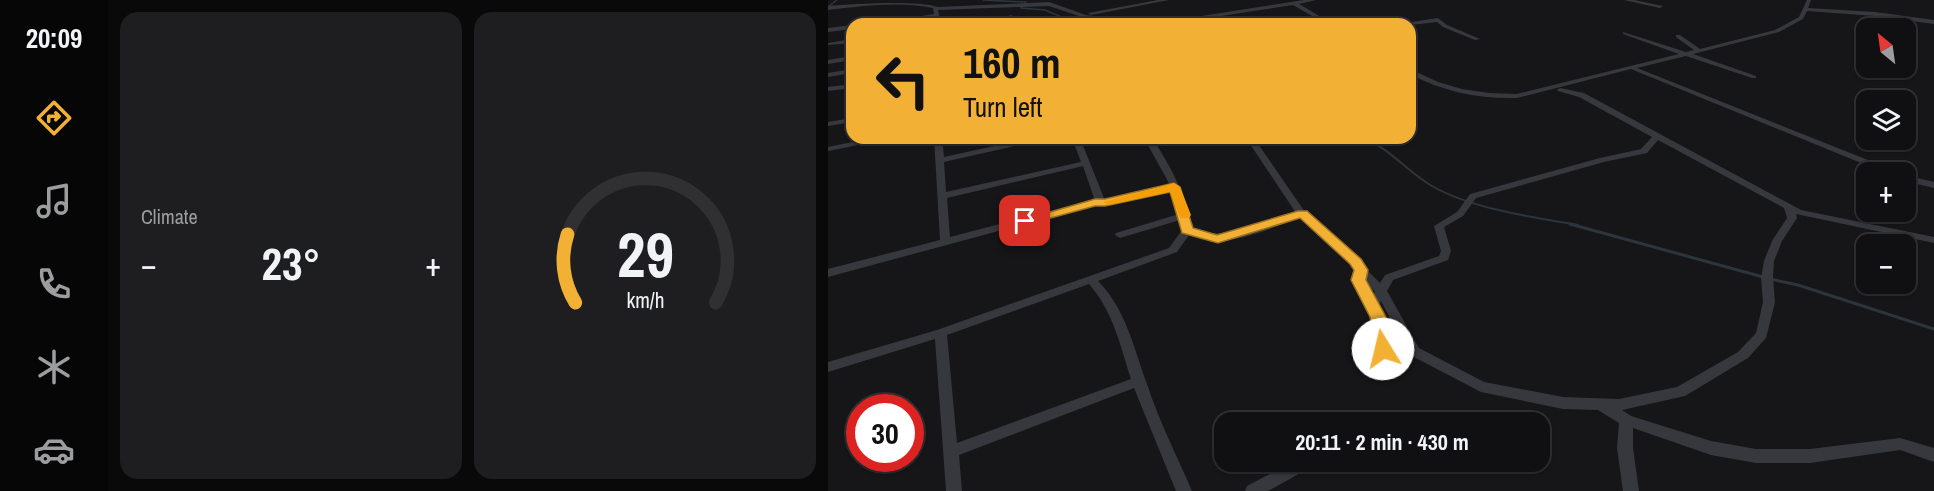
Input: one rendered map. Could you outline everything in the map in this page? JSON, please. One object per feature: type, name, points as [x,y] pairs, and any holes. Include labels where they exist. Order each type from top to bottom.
[{"type":"street","points":[[918,2],[925,0]]},
{"type":"street","points":[[1063,0],[1067,9]]},
{"type":"street","points":[[1076,13],[1101,13],[1167,0]]},
{"type":"street","points":[[1196,18],[1314,0]]},
{"type":"street","points":[[1626,0],[1660,6]]},
{"type":"street","points":[[1416,74],[1431,83],[1484,95],[1517,96],[1554,89],[1691,55],[1787,27],[1801,18],[1807,10],[1809,0]]},
{"type":"street","points":[[875,9],[874,7],[882,1]]},
{"type":"street","points":[[831,8],[882,1],[918,2],[930,4],[937,12],[938,18]]},
{"type":"street","points":[[905,18],[937,12],[1048,1],[1076,13],[1098,18]]},
{"type":"street","points":[[828,16],[907,2]]},
{"type":"street","points":[[1292,2],[1319,18]]},
{"type":"street","points":[[1807,10],[1875,14],[1934,22]]},
{"type":"street","points":[[1006,18],[1012,17]]},
{"type":"street","points":[[1416,22],[1438,20],[1453,30],[1478,39]]},
{"type":"street","points":[[828,30],[846,28]]},
{"type":"street","points":[[1625,33],[1754,77]]},
{"type":"street","points":[[1678,36],[1699,51]]},
{"type":"street","points":[[830,44],[846,41]]},
{"type":"street","points":[[828,62],[846,59]]},
{"type":"street","points":[[1634,69],[1865,162]]},
{"type":"street","points":[[828,75],[846,72]]},
{"type":"street","points":[[828,89],[846,87]]},
{"type":"street","points":[[1554,89],[1581,95],[1656,137],[1740,178],[1789,208],[1816,217],[1934,240]]},
{"type":"street","points":[[828,124],[846,121]]},
{"type":"street","points":[[1373,305],[1389,278],[1444,258],[1446,251],[1439,226],[1460,214],[1473,196],[1644,151],[1656,137]]},
{"type":"street","points":[[828,149],[853,144]]},
{"type":"street","points":[[939,144],[945,242]]},
{"type":"street","points":[[940,160],[1013,144]]},
{"type":"street","points":[[1078,144],[1099,198],[1095,202]]},
{"type":"street","points":[[828,367],[941,333],[1092,281],[1173,250],[1187,230],[1185,215],[1174,187],[1151,144]]},
{"type":"street","points":[[1254,144],[1302,214],[1356,262],[1382,292],[1414,351]]},
{"type":"street","points":[[942,196],[1086,163]]},
{"type":"street","points":[[1916,181],[1934,185]]},
{"type":"street","points":[[828,273],[1095,202],[1105,203],[1174,187]]},
{"type":"street","points":[[1361,270],[1359,280],[1373,305],[1386,353],[1414,351],[1481,387],[1537,399],[1619,405],[1680,392],[1743,355],[1762,335],[1769,302],[1767,278],[1769,261],[1777,241],[1792,218],[1789,208]]},
{"type":"street","points":[[1187,230],[1194,235],[1218,239],[1302,214]]},
{"type":"street","points":[[1120,235],[1185,215]]},
{"type":"street","points":[[1092,281],[1104,291],[1119,320],[1139,381],[1184,491]]},
{"type":"street","points":[[941,333],[954,491]]},
{"type":"street","points":[[950,452],[1139,381]]},
{"type":"street","points":[[1602,405],[1626,420],[1712,448],[1756,456],[1810,456],[1900,444],[1934,454]]},
{"type":"street","points":[[1626,420],[1625,448],[1631,491]]},
{"type":"street","points":[[1252,491],[1287,472]]},
{"type":"waterway","points":[[828,7],[837,0]]},
{"type":"waterway","points":[[983,0],[1026,2],[1021,8],[1045,10],[1064,18]]},
{"type":"waterway","points":[[1375,144],[1432,186],[1465,201],[1503,211],[1578,225]]},
{"type":"waterway","points":[[1570,224],[1763,277]]},
{"type":"waterway","points":[[1770,279],[1798,285],[1934,329]]},
{"type":"slow traffic","points":[[1109,202],[1174,187],[1185,215]]},
{"type":"route","points":[[1025,221],[1095,202],[1105,203],[1174,187],[1185,215],[1187,230],[1194,235],[1208,238],[1218,239],[1302,214],[1329,236],[1356,262],[1361,270],[1359,280],[1378,317],[1383,349]]}]
